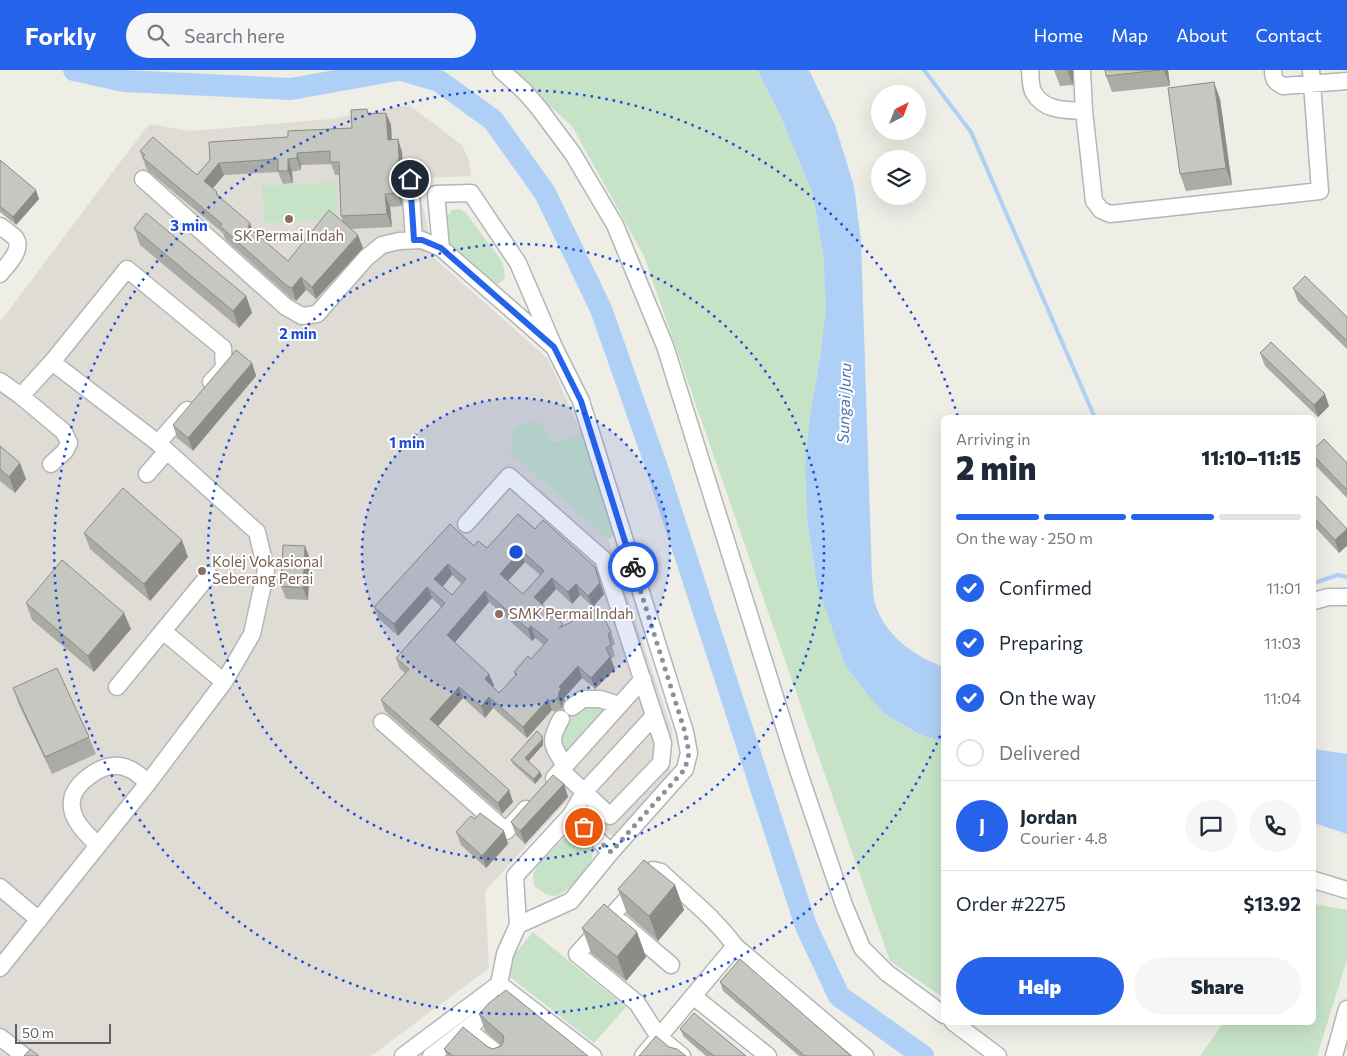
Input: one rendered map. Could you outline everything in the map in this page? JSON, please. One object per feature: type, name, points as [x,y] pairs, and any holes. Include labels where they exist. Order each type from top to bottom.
[{"type":"street","points":[[501,70],[538,107],[573,154],[616,225],[665,346],[797,768],[844,905],[862,948],[887,974],[941,1013]]},
{"type":"street","points":[[1030,70],[1033,92],[1043,104],[1056,110],[1084,111]]},
{"type":"street","points":[[1273,70],[1273,78],[1278,84],[1283,86],[1312,78],[1347,81]]},
{"type":"street","points":[[1082,71],[1084,111],[1094,201],[1101,210],[1110,214],[1320,191],[1312,78]]},
{"type":"street","points":[[143,179],[286,307],[302,316],[317,314],[366,258],[382,245],[399,241],[422,240],[441,248],[554,347]]},
{"type":"street","points":[[410,179],[414,240]]},
{"type":"street","points":[[441,248],[436,194],[470,193],[518,263],[554,347],[581,401],[682,722],[689,753],[685,769],[611,852],[571,901],[518,924]]},
{"type":"street","points":[[0,226],[15,238],[18,244],[17,250],[0,274]]},
{"type":"street","points":[[21,396],[52,362],[127,269],[223,348],[224,368],[201,394],[162,447],[148,474]]},
{"type":"street","points":[[0,968],[148,783],[224,682],[252,634],[266,570],[257,532],[162,447],[52,362]]},
{"type":"street","points":[[0,381],[21,396],[68,437],[69,443],[66,451],[51,464]]},
{"type":"street","points":[[466,524],[509,476],[603,559],[663,743],[660,762],[610,816],[563,768],[554,746],[553,734],[567,713],[583,699],[600,699],[620,705]]},
{"type":"street","points":[[117,687],[209,575]]},
{"type":"street","points":[[1316,600],[1328,597],[1347,597]]},
{"type":"street","points":[[163,631],[224,682]]},
{"type":"street","points":[[550,783],[643,680]]},
{"type":"street","points":[[431,1056],[467,1029],[506,989],[505,954],[518,924],[515,876],[571,815],[585,792],[654,716]]},
{"type":"street","points":[[382,722],[506,831],[537,797]]},
{"type":"street","points":[[98,845],[87,835],[74,816],[72,800],[78,785],[91,774],[114,766],[131,769],[148,783]]},
{"type":"street","points":[[571,815],[611,852]]},
{"type":"street","points":[[682,1056],[659,1037],[637,1003],[578,954],[653,870],[661,872],[725,932],[735,946],[866,1056]]},
{"type":"street","points":[[1316,881],[1347,890]]},
{"type":"street","points":[[0,887],[38,920]]},
{"type":"street","points":[[613,915],[671,965]]},
{"type":"street","points":[[644,1056],[735,946]]},
{"type":"street","points":[[407,1055],[506,989]]},
{"type":"street","points":[[506,989],[593,1056]]},
{"type":"street","points":[[693,996],[768,1056]]},
{"type":"street","points":[[1334,1056],[1347,1009]]},
{"type":"street","points":[[958,1025],[998,1056]]},
{"type":"street","points":[[467,1029],[500,1056]]},
{"type":"street","points":[[0,1037],[24,1056]]},
{"type":"shaded area","name":"Kolej Vokasional Seberang Perai","points":[[409,105],[462,145],[469,160],[471,176],[417,178],[434,258],[548,359],[582,434],[510,453],[608,539],[672,730],[670,773],[615,839],[569,799],[485,891],[489,968],[371,1056],[0,1056],[0,322],[149,124],[190,131],[331,119]]},
{"type":"green space","points":[[509,70],[757,70],[780,115],[812,192],[823,253],[826,308],[809,421],[805,467],[807,519],[817,585],[867,694],[885,714],[919,735],[941,741],[941,996],[890,961],[644,256],[572,126]]},
{"type":"green space","points":[[336,182],[338,219],[265,223],[262,186]]},
{"type":"green space","points":[[459,209],[465,212],[502,261],[505,278],[500,283],[493,285],[447,242],[446,218],[452,210]]},
{"type":"green space","points":[[537,420],[553,442],[582,434],[616,535],[608,539],[510,453],[514,427]]},
{"type":"green space","points":[[591,705],[605,708],[566,752],[563,750],[559,738],[576,714]]},
{"type":"green space","points":[[577,837],[586,842],[593,853],[590,864],[579,877],[564,892],[555,896],[547,894],[534,886],[533,874],[539,863],[563,839]]},
{"type":"green space","points":[[1316,904],[1347,910],[1347,960],[1317,1056],[1200,1056],[1222,1025],[1316,1025]]},
{"type":"green space","points":[[533,932],[626,1007],[594,1043],[509,976],[513,956]]},
{"type":"water","name":"Sungai Juru","points":[[757,70],[809,70],[835,125],[854,186],[861,241],[874,598],[888,629],[913,652],[941,666],[941,741],[920,735],[885,714],[867,694],[845,665],[817,585],[807,519],[805,467],[809,421],[826,308],[823,253],[812,192],[780,115]]},
{"type":"water","points":[[1316,749],[1347,754],[1347,834],[1316,824]]},
{"type":"building","points":[[1105,70],[1160,70],[1106,76]]},
{"type":"building","points":[[1214,82],[1226,168],[1180,174],[1168,88]]},
{"type":"building","points":[[367,109],[368,114],[386,113],[388,140],[398,139],[399,159],[395,167],[397,193],[385,194],[387,214],[341,216],[339,162],[330,162],[330,151],[297,153],[297,158],[288,159],[288,171],[278,171],[278,159],[219,163],[204,181],[217,192],[216,194],[250,223],[248,227],[288,261],[329,210],[358,235],[312,287],[301,277],[292,288],[287,286],[220,226],[222,224],[142,157],[145,155],[140,151],[153,137],[197,175],[210,160],[209,142],[288,137],[288,131],[352,128],[351,110]]},
{"type":"building","points":[[0,160],[36,190],[13,217],[0,206]]},
{"type":"building","points":[[146,213],[246,296],[233,311],[134,228]]},
{"type":"building","points":[[1305,276],[1347,317],[1347,341],[1293,288]]},
{"type":"building","points":[[1271,342],[1325,394],[1314,405],[1260,353]]},
{"type":"building","points":[[236,350],[252,363],[188,438],[173,425]]},
{"type":"building","points":[[1324,439],[1347,463],[1347,490],[1316,458],[1316,447]]},
{"type":"building","points":[[0,446],[20,463],[9,477],[0,469]]},
{"type":"building","points":[[123,488],[182,540],[144,584],[84,533]]},
{"type":"building","points":[[1316,496],[1347,529],[1335,540],[1316,520]]},
{"type":"building","points":[[518,514],[535,529],[543,520],[595,567],[600,583],[588,596],[576,584],[568,592],[552,578],[534,597],[563,624],[559,628],[599,608],[611,632],[608,634],[611,645],[606,648],[610,657],[591,678],[578,666],[559,687],[561,689],[558,698],[550,701],[548,699],[523,727],[489,697],[481,706],[459,687],[430,719],[509,790],[498,803],[381,700],[409,669],[396,658],[445,603],[427,587],[394,624],[374,607],[450,524],[474,546],[478,541],[487,548]],"holes":[[[521,550],[544,571],[523,594],[500,574]],[[448,564],[466,579],[452,595],[434,579]],[[485,591],[528,629],[531,626],[548,640],[531,659],[528,656],[514,672],[517,674],[499,693],[485,679],[489,674],[447,635]]]},
{"type":"building","points":[[283,545],[305,546],[303,588],[281,586]]},
{"type":"building","points":[[62,560],[124,613],[88,656],[26,603]]},
{"type":"building","points":[[57,668],[89,737],[45,757],[13,688]]},
{"type":"building","points":[[537,731],[542,736],[542,740],[525,758],[540,772],[534,779],[511,760]]},
{"type":"building","points":[[553,775],[564,784],[520,831],[511,822]]},
{"type":"building","points":[[480,813],[504,831],[482,856],[456,832],[471,816],[475,819]]},
{"type":"building","points":[[644,860],[675,885],[649,916],[618,889]]},
{"type":"building","points":[[604,904],[637,932],[617,957],[582,928]]},
{"type":"building","points":[[740,959],[851,1056],[805,1056],[720,982]]},
{"type":"building","points":[[506,990],[588,1056],[453,1056],[444,1049],[463,1027],[488,1047],[493,1049],[501,1046],[504,1040],[503,1035],[479,1014],[489,1003]]},
{"type":"building","points":[[694,1013],[746,1056],[714,1056],[680,1029]]},
{"type":"building","points":[[656,1036],[669,1047],[677,1049],[686,1056],[639,1056]]},
{"type":"building","points":[[30,1049],[39,1056],[24,1056]]},
{"type":"waterway","points":[[74,70],[124,81],[291,89],[397,70]]},
{"type":"waterway","points":[[401,70],[439,81],[493,120],[545,193],[601,309],[658,471],[806,926],[839,996],[923,1056]]},
{"type":"waterway","points":[[924,70],[971,132],[1094,415]]},
{"type":"waterway","points":[[1316,582],[1338,575],[1347,577]]},
{"type":"way so far","points":[[584,827],[611,852],[685,769],[689,753],[685,732],[633,567]]},
{"type":"place","name":"SK Permai Indah","points":[[289,219]]},
{"type":"place","name":"Kolej Vokasional Seberang Perai","points":[[202,571]]},
{"type":"place","name":"SMK Permai Indah","points":[[499,614]]},
{"type":"route","points":[[410,179],[414,240],[422,240],[441,248],[554,347],[581,401],[633,567]]}]
